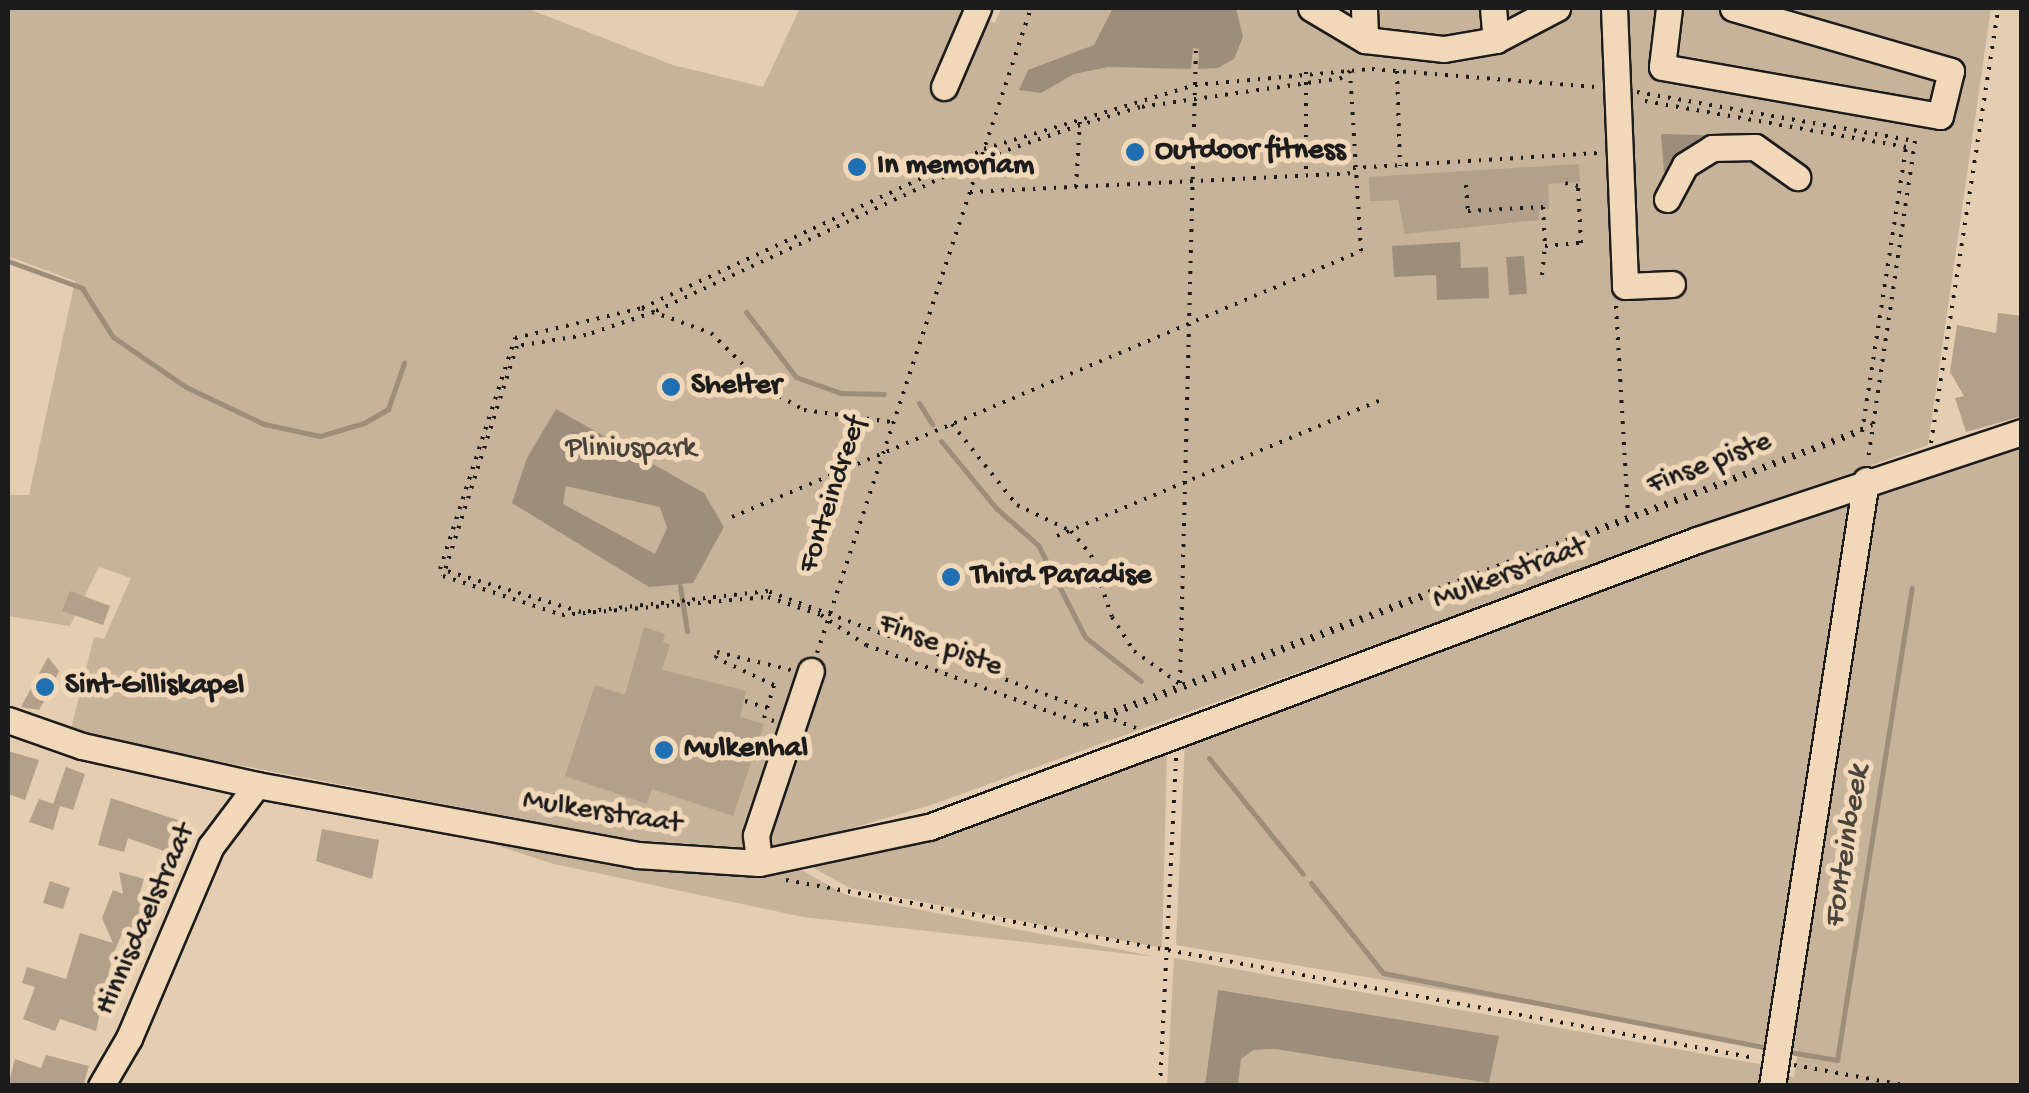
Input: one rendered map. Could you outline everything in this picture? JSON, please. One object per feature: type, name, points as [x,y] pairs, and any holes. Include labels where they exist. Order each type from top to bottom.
[{"type":"street","points":[[944,87],[978,8]]},
{"type":"street","points":[[1311,8],[1365,40],[1444,50],[1496,40],[1557,8]]},
{"type":"street","points":[[1364,8],[1365,40]]},
{"type":"street","points":[[1493,8],[1496,40]]},
{"type":"street","points":[[1614,8],[1614,92],[1625,286],[1672,284]]},
{"type":"street","points":[[1669,8],[1662,67],[1940,116],[1951,71],[1733,8]]},
{"type":"street","points":[[1667,199],[1685,165],[1712,148],[1756,146],[1797,178]]},
{"type":"street","name":"Mulkerstraat","points":[[8,720],[82,746],[256,785],[636,855],[760,862],[929,827],[1866,480],[2022,432]]},
{"type":"street","points":[[1774,1074],[1866,480]]},
{"type":"street","points":[[760,862],[756,835],[810,673]]},
{"type":"street","name":"Hinnisdaelstraat","points":[[102,1086],[129,1038],[210,846],[256,785]]},
{"type":"path","name":"Fonteindreef","points":[[810,673],[1031,8]]},
{"type":"path","points":[[1927,460],[1998,8]]},
{"type":"path","points":[[1180,684],[1196,48]]},
{"type":"path","points":[[1350,71],[1196,96],[1080,122],[984,149],[642,308],[515,338],[440,569],[445,571],[517,346],[586,335],[654,312],[982,159],[1080,122],[1195,82],[1306,72],[1350,71],[1397,71],[1614,92],[1915,141],[1866,480]]},
{"type":"path","points":[[732,517],[1361,251],[1353,171],[1350,71]]},
{"type":"path","points":[[1397,71],[1400,166]]},
{"type":"path","points":[[1306,72],[1306,176]]},
{"type":"path","points":[[1614,92],[1906,147],[1864,427]]},
{"type":"path","points":[[1076,187],[1080,122]]},
{"type":"path","points":[[970,192],[1306,176],[1606,152]]},
{"type":"path","points":[[1563,155],[1563,164]]},
{"type":"path","points":[[1545,246],[1580,243],[1578,186],[1565,183]]},
{"type":"path","points":[[1466,186],[1468,212],[1543,206],[1542,275]]},
{"type":"path","points":[[642,308],[711,334],[770,391],[804,410],[891,422]]},
{"type":"path","points":[[1057,536],[1385,398]]},
{"type":"path","points":[[952,424],[1016,505],[1071,530],[1091,555],[1112,616],[1134,651],[1180,684]]},
{"type":"path","points":[[829,617],[1103,714],[1872,425]]},
{"type":"path","name":"Finse piste","points":[[445,571],[443,576],[562,615],[750,594],[829,617],[866,645],[1086,725],[1864,427]]},
{"type":"path","points":[[776,722],[764,718],[774,685],[716,658],[717,652],[810,673]]},
{"type":"path","points":[[746,701],[768,708]]},
{"type":"path","points":[[1160,1086],[1177,732]]},
{"type":"path","points":[[760,862],[768,876],[1774,1074],[1909,1086]]},
{"type":"green space","name":"Pliniuspark","points":[[8,8],[526,8],[673,65],[763,87],[800,8],[954,8],[995,23],[1001,8],[1991,8],[1928,445],[931,805],[801,843],[701,853],[70,733],[94,637],[104,639],[131,578],[99,567],[70,626],[8,616],[8,495],[29,495],[75,281],[8,256]]},
{"type":"green space","points":[[2021,447],[2021,1085],[1776,1085],[1778,1074],[1794,1077],[1798,1050],[1176,945],[1185,741],[1769,525]]},
{"type":"green space","points":[[1167,751],[1162,948],[850,888],[808,865],[933,836]]},
{"type":"green space","points":[[454,831],[725,871],[798,868],[846,895],[1157,957],[803,917],[550,863]]},
{"type":"green space","points":[[1174,958],[1770,1066],[1766,1086],[1238,1085],[1240,1060],[1254,1050],[1275,1049],[1489,1082],[1218,990],[1205,1085],[1167,1086]]},
{"type":"shaded area","points":[[1113,8],[1236,8],[1243,37],[1234,59],[1218,68],[1198,69],[1199,49],[1193,48],[1191,69],[1108,67],[1074,74],[1041,93],[1019,90],[1028,70],[1094,45]]},
{"type":"shaded area","points":[[1661,134],[1704,135],[1664,172]]},
{"type":"shaded area","points":[[1460,242],[1461,268],[1488,267],[1489,298],[1437,300],[1436,275],[1394,277],[1392,246]]},
{"type":"shaded area","points":[[1524,256],[1527,294],[1509,295],[1506,257]]},
{"type":"shaded area","points":[[556,409],[704,493],[724,527],[693,583],[649,587],[512,503],[527,458]],"holes":[[[566,486],[660,507],[667,528],[655,554],[563,504]]]},
{"type":"shaded area","points":[[1218,990],[1499,1036],[1489,1083],[1275,1049],[1254,1050],[1241,1059],[1238,1085],[1205,1085]]},
{"type":"building","points":[[1579,164],[1580,182],[1548,184],[1549,209],[1539,209],[1539,220],[1405,234],[1398,200],[1370,201],[1369,177]]},
{"type":"building","points":[[1998,313],[2022,316],[2022,416],[1966,432],[1955,398],[1964,396],[1950,372],[1957,325],[1996,333]]},
{"type":"building","points":[[70,591],[110,606],[103,625],[62,611]]},
{"type":"building","name":"Mulkenhal","points":[[644,627],[665,634],[663,642],[670,645],[662,670],[746,691],[740,717],[764,724],[733,816],[652,789],[647,804],[565,776],[595,685],[625,695]]},
{"type":"building","points":[[48,657],[59,671],[50,690],[39,710],[21,707]]},
{"type":"building","points":[[8,751],[39,760],[25,800],[8,794]]},
{"type":"building","points":[[66,767],[85,774],[73,810],[53,804]]},
{"type":"building","points":[[111,798],[190,824],[180,857],[128,838],[124,852],[98,845]]},
{"type":"building","points":[[39,799],[60,806],[53,830],[29,822]]},
{"type":"building","points":[[322,829],[379,840],[372,879],[316,861]]},
{"type":"building","points":[[119,872],[144,879],[138,899],[145,901],[134,931],[124,928],[112,958],[96,1031],[60,1019],[55,1031],[23,1019],[35,987],[22,983],[27,967],[66,979],[80,933],[113,943],[102,918],[113,890],[123,894]]},
{"type":"building","points":[[50,881],[70,888],[63,909],[43,903]]},
{"type":"building","points":[[46,1055],[89,1066],[83,1086],[8,1086],[15,1059],[41,1068]]},
{"type":"waterway","points":[[8,261],[82,288],[113,337],[186,387],[264,424],[320,436],[364,423],[388,409],[404,363]]},
{"type":"waterway","name":"Fonteinbeek","points":[[746,312],[796,377],[841,393],[884,394]]},
{"type":"waterway","name":"Fonteinbeek","points":[[919,403],[932,424]]},
{"type":"waterway","name":"Fonteinbeek","points":[[941,441],[996,508],[1038,545],[1085,637],[1141,681]]},
{"type":"waterway","points":[[680,586],[687,631]]},
{"type":"waterway","name":"Fonteinbeek","points":[[1784,1051],[1837,1060],[1912,588]]},
{"type":"waterway","name":"Fonteinbeek","points":[[1209,758],[1303,874]]},
{"type":"waterway","name":"Fonteinbeek","points":[[1311,883],[1383,973],[1770,1048]]},
{"type":"place","name":"Outdoor fitness","points":[[1135,152]]},
{"type":"place","name":"In memoriam","points":[[857,167]]},
{"type":"place","name":"Shelter","points":[[671,387]]},
{"type":"place","name":"Third Paradise","points":[[951,577]]},
{"type":"place","name":"Sint-Gilliskapel","points":[[45,687]]},
{"type":"place","name":"Mulkenhal","points":[[664,750]]}]
